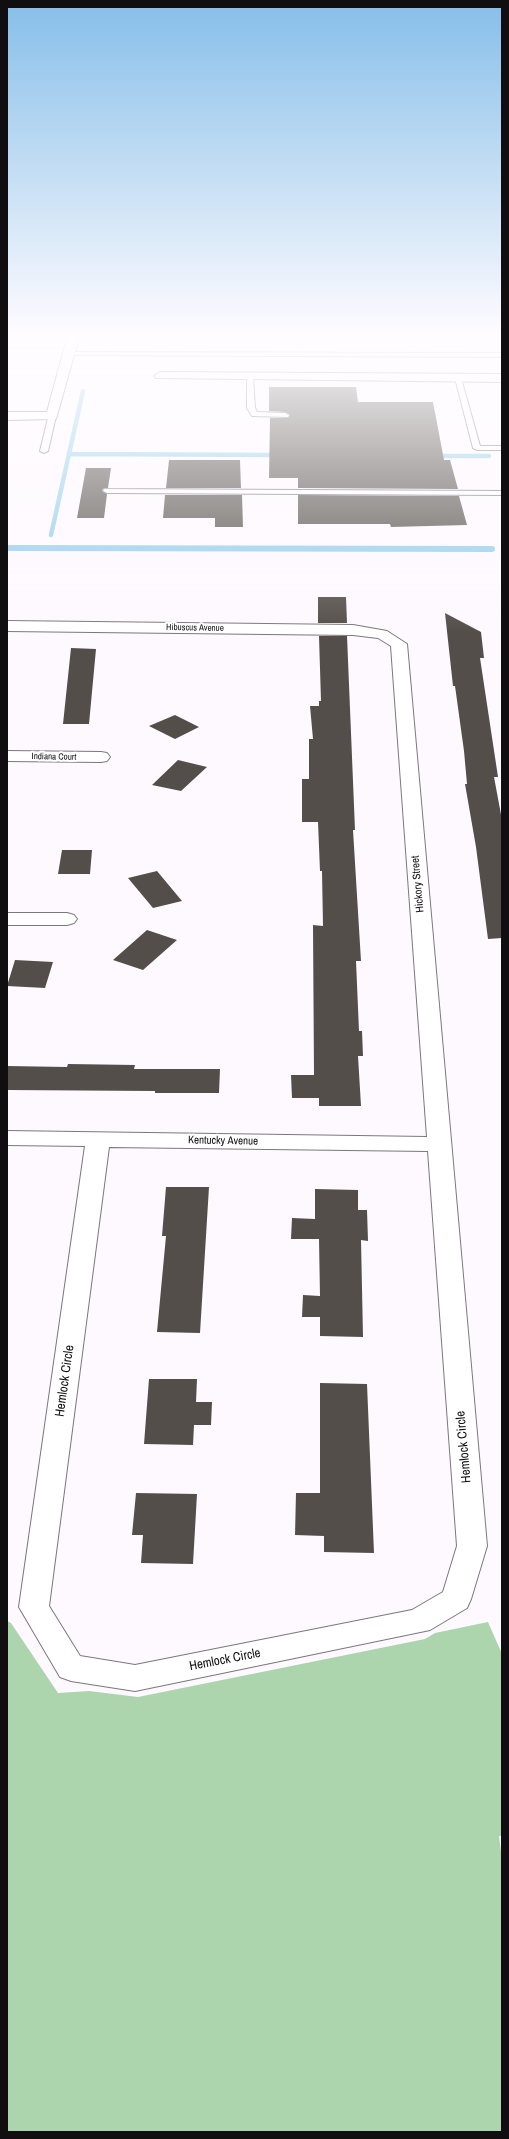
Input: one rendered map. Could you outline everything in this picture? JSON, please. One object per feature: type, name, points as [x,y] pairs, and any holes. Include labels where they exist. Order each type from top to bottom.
[{"type":"street","name":"Hibuscus Avenue","points":[[7,626],[353,630],[382,634]]},
{"type":"street","name":"Hickory Street","points":[[382,634],[399,644],[439,1144]]},
{"type":"street","name":"Indiana Court","points":[[7,756],[101,757]]},
{"type":"street","points":[[7,919],[67,920]]},
{"type":"street","name":"Kentucky Avenue","points":[[7,1138],[439,1144]]},
{"type":"street","name":"Hemlock Circle","points":[[98,1139],[34,1607],[71,1668],[135,1678],[419,1621],[456,1598],[472,1546],[439,1144]]},
{"type":"lane","points":[[44,451],[48,434]]},
{"type":"lane","points":[[473,434],[477,448],[502,448]]},
{"type":"lane","points":[[108,491],[502,492]]},
{"type":"green space","points":[[7,1621],[11,1623],[58,1693],[89,1691],[138,1697],[425,1639],[435,1633],[488,1622],[502,1654],[502,1836],[499,1836],[502,1860],[502,2132],[7,2132]]},
{"type":"building","points":[[270,434],[439,434],[444,460],[450,460],[458,489],[298,488],[298,478],[269,478]]},
{"type":"building","points":[[169,460],[240,460],[241,488],[166,488]]},
{"type":"building","points":[[86,468],[111,468],[108,488],[104,488],[102,490],[107,494],[104,518],[77,518]]},
{"type":"building","points":[[165,495],[242,495],[243,527],[215,527],[215,518],[163,518]]},
{"type":"building","points":[[298,495],[459,496],[467,525],[391,527],[390,524],[298,524]]},
{"type":"building","points":[[318,597],[346,597],[347,623],[318,623]]},
{"type":"building","points":[[445,613],[481,632],[484,658],[480,658],[498,777],[494,777],[502,820],[502,938],[488,939],[476,847],[465,784],[467,784],[464,751],[455,686],[453,686]]},
{"type":"building","points":[[319,636],[347,636],[355,830],[353,830],[361,961],[356,961],[359,1031],[362,1031],[363,1056],[358,1056],[361,1106],[319,1106],[319,1098],[292,1098],[291,1075],[314,1075],[313,925],[323,926],[322,871],[320,871],[318,822],[302,822],[302,779],[309,779],[309,739],[313,739],[310,706],[319,706],[319,701],[321,701]]},
{"type":"building","points":[[71,648],[96,649],[89,724],[63,724]]},
{"type":"building","points":[[175,715],[199,727],[175,739],[149,726]]},
{"type":"building","points":[[178,760],[207,767],[181,791],[152,785]]},
{"type":"building","points":[[62,850],[92,850],[90,874],[58,874]]},
{"type":"building","points":[[157,871],[182,901],[153,908],[128,878]]},
{"type":"building","points":[[147,930],[177,940],[143,970],[113,960]]},
{"type":"building","points":[[15,960],[53,962],[45,988],[7,986]]},
{"type":"building","points":[[68,1064],[135,1065],[134,1069],[220,1069],[219,1093],[7,1090],[7,1066],[67,1067]]},
{"type":"building","points":[[166,1187],[209,1187],[200,1333],[157,1332],[166,1236],[162,1236]]},
{"type":"building","points":[[315,1189],[358,1190],[358,1210],[367,1210],[368,1241],[361,1240],[363,1337],[320,1336],[320,1317],[302,1317],[303,1295],[320,1296],[319,1239],[291,1239],[292,1218],[315,1219]]},
{"type":"building","points":[[149,1379],[197,1379],[196,1402],[212,1402],[211,1425],[194,1425],[193,1445],[144,1444]]},
{"type":"building","points":[[320,1383],[367,1384],[374,1553],[324,1552],[324,1536],[295,1535],[296,1493],[320,1493]]},
{"type":"building","points":[[136,1493],[197,1494],[193,1564],[141,1563],[143,1535],[132,1535]]},
{"type":"waterway","points":[[69,454],[73,434]]},
{"type":"waterway","points":[[51,535],[69,454]]},
{"type":"waterway","points":[[69,454],[280,455]]},
{"type":"waterway","points":[[434,456],[489,456]]},
{"type":"waterway","points":[[7,548],[492,549]]}]
